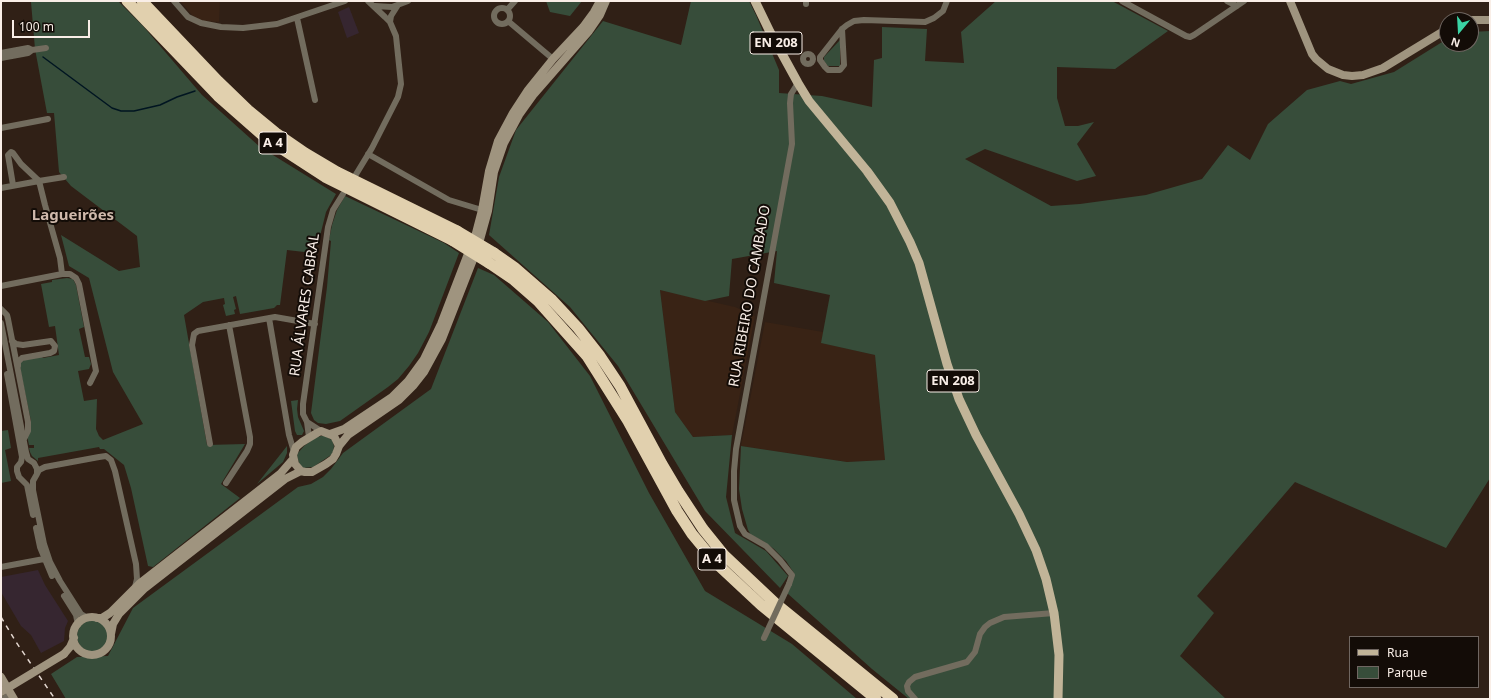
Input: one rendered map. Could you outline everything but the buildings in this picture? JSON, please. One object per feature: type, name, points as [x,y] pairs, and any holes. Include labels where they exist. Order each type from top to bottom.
[{"type":"highway","name":"A 4","points":[[127,1],[218,96],[268,140],[325,177],[455,235]]},
{"type":"highway","name":"A 4","points":[[142,1],[218,81],[248,110],[276,133],[305,153],[337,172],[455,235],[492,258],[514,267],[552,300],[578,328],[600,356],[620,386],[678,491],[703,529],[724,555],[775,603],[893,699]]},
{"type":"highway","name":"A 4","points":[[492,258],[538,301],[562,326],[587,356],[628,421],[676,511],[692,534],[716,563],[761,605],[876,699]]},
{"type":"main road","points":[[330,434],[344,429],[392,397],[408,381],[421,364],[441,324],[485,210],[489,171],[498,141],[512,113],[528,90],[553,59],[583,27],[600,1]]},
{"type":"main road","points":[[1,692],[64,654],[70,647],[74,638],[75,629],[83,620],[88,618],[102,618],[110,613],[134,589],[285,479],[301,471],[312,472],[326,464],[336,454],[339,446],[348,435],[399,400],[413,386],[430,364],[442,339],[478,247],[494,172],[504,143],[519,115],[534,94],[589,31],[600,15],[606,1]]},
{"type":"main road","name":"EN 208","points":[[756,1],[770,32],[809,101],[867,171],[890,203],[902,225],[919,263],[947,364],[959,399],[1036,550],[1046,579],[1054,612],[1059,656],[1058,699]]},
{"type":"main road","points":[[1290,1],[1312,54],[1328,69],[1343,75],[1363,75],[1383,68],[1439,34]]},
{"type":"main road","points":[[1479,20],[1490,20]]},
{"type":"main road","points":[[301,471],[295,464],[294,456],[296,447],[306,439],[322,432],[330,434],[336,439],[339,446]]},
{"type":"main road","points":[[64,654],[83,652],[93,655],[105,650],[111,640],[113,624],[119,614],[149,578],[280,474],[294,456]]},
{"type":"main road","points":[[97,618],[105,622],[111,634]]},
{"type":"main road","points":[[74,638],[77,647],[83,652]]},
{"type":"main road","points":[[2,681],[13,696]]},
{"type":"street","points":[[174,1],[188,17],[201,23],[221,27],[244,28],[277,24],[343,1]]},
{"type":"street","points":[[355,176],[398,97],[400,89],[401,75],[397,42],[390,22],[368,1]]},
{"type":"street","points":[[374,6],[398,6],[408,1]]},
{"type":"street","points":[[507,10],[515,1]]},
{"type":"street","points":[[812,58],[820,57],[842,29],[854,21],[925,22],[934,18],[943,11],[947,1]]},
{"type":"street","points":[[1122,1],[1190,37],[1244,1]]},
{"type":"street","points":[[1227,1],[1237,6]]},
{"type":"street","points":[[390,22],[391,16],[398,6]]},
{"type":"street","points":[[500,9],[507,10],[510,17],[508,21],[504,24],[499,24],[495,21],[494,16],[496,12],[500,9]]},
{"type":"street","points":[[297,18],[315,100]]},
{"type":"street","points":[[508,21],[553,59],[563,60]]},
{"type":"street","points":[[820,57],[820,60],[826,69],[840,70],[843,68],[842,29]]},
{"type":"street","points":[[1,53],[28,48],[32,50]]},
{"type":"street","points":[[1,58],[46,48]]},
{"type":"street","points":[[553,59],[554,71]]},
{"type":"street","name":"RUA RIBEIRO DO CAMBADO","points":[[764,638],[792,575],[766,546],[745,534],[740,526],[734,500],[734,471],[736,449],[792,144],[790,99],[791,94],[798,83]]},
{"type":"street","points":[[1,128],[48,119]]},
{"type":"street","points":[[13,185],[8,155],[11,152],[21,164],[40,181],[46,211],[57,246],[62,274]]},
{"type":"street","points":[[368,154],[449,200],[485,210]]},
{"type":"street","points":[[1,188],[64,177]]},
{"type":"street","name":"RUA ÁLVARES CABRAL","points":[[306,439],[307,422],[303,414],[303,404],[328,227],[333,210],[343,194]]},
{"type":"street","points":[[1,286],[62,274],[70,274],[76,278],[79,284],[96,371],[90,383]]},
{"type":"street","points":[[1,309],[7,315],[29,427],[24,441]]},
{"type":"street","points":[[210,444],[192,341],[194,334],[198,331],[275,317],[315,324]]},
{"type":"street","points":[[269,318],[294,456]]},
{"type":"street","points":[[1,323],[27,456],[37,469],[33,490],[38,522],[44,544],[50,562],[60,581],[81,614],[88,618]]},
{"type":"street","points":[[226,483],[250,444],[250,437],[229,325]]},
{"type":"street","points":[[12,341],[23,345],[48,340],[54,343],[55,346],[54,351],[50,353],[22,358],[18,362],[17,367]]},
{"type":"street","points":[[1,344],[20,449],[21,462],[17,467],[17,471],[19,477],[25,482],[28,488],[38,540],[44,559],[54,580],[76,615],[78,624]]},
{"type":"street","points":[[307,422],[322,432]]},
{"type":"street","points":[[289,431],[295,439],[306,439]]},
{"type":"street","points":[[22,479],[28,480],[35,476],[39,470],[45,467],[106,456],[113,463],[136,564],[137,579],[134,589]]},
{"type":"street","points":[[21,462],[32,462],[45,467]]},
{"type":"street","points":[[1,567],[44,559]]},
{"type":"street","points":[[136,564],[149,578]]},
{"type":"street","points":[[915,699],[908,690],[908,682],[915,677],[967,662],[975,652],[980,634],[990,623],[1004,617],[1040,615],[1054,612]]},
{"type":"street","points":[[3,699],[13,696]]},
{"type":"shaded area","points":[[180,1],[220,1],[219,22],[198,19],[192,15]]},
{"type":"shaded area","points":[[349,7],[359,33],[347,38],[338,12]]},
{"type":"shaded area","points":[[660,290],[735,307],[755,316],[732,435],[693,437],[675,412]]},
{"type":"shaded area","points":[[765,322],[823,332],[822,343],[875,355],[885,460],[847,462],[741,446]]},
{"type":"shaded area","points":[[38,570],[45,585],[68,621],[65,628],[64,641],[41,653],[31,635],[21,626],[1,592],[1,577]]},
{"type":"green space","points":[[32,1],[118,1],[143,26],[202,95],[260,147],[336,194],[326,212],[320,236],[316,236],[313,253],[287,250],[280,305],[277,305],[274,308],[240,314],[236,296],[233,297],[236,309],[234,310],[235,314],[226,316],[223,305],[225,304],[224,298],[203,302],[184,315],[207,445],[245,444],[221,484],[240,498],[153,567],[148,566],[131,488],[124,465],[104,449],[100,449],[99,447],[38,458],[38,461],[32,456],[29,448],[34,448],[34,445],[29,445],[27,436],[31,421],[19,364],[21,361],[41,356],[43,358],[59,355],[55,326],[49,327],[41,284],[52,282],[52,280],[67,278],[73,279],[76,285],[84,327],[79,329],[85,357],[89,357],[91,364],[89,369],[78,371],[84,401],[97,399],[96,429],[99,436],[103,440],[143,424],[113,372],[89,278],[69,266],[61,235],[119,271],[140,267],[137,236],[71,186],[59,172],[54,113],[47,113],[35,49]]},
{"type":"green space","points":[[546,1],[582,1],[570,16],[550,12]]},
{"type":"green space","points":[[691,1],[749,1],[779,70],[779,93],[822,96],[872,107],[874,60],[882,58],[882,27],[927,29],[925,61],[964,63],[961,32],[996,1],[1112,1],[1168,31],[1115,69],[1057,67],[1057,98],[1065,126],[1078,126],[1094,122],[1077,144],[1096,176],[1077,181],[985,149],[965,159],[1051,206],[1080,204],[1146,195],[1202,179],[1228,145],[1250,160],[1268,124],[1307,90],[1340,81],[1351,84],[1394,72],[1439,44],[1439,52],[1479,52],[1479,32],[1490,31],[1490,478],[1446,548],[1295,482],[1197,596],[1214,613],[1180,656],[1226,699],[909,699],[872,669],[787,593],[794,573],[786,561],[774,549],[751,535],[742,509],[739,489],[741,446],[847,462],[885,460],[875,355],[821,343],[830,295],[774,283],[777,251],[732,259],[729,296],[705,301],[660,290],[675,412],[693,437],[732,435],[726,497],[735,533],[766,551],[788,576],[780,588],[705,511],[618,366],[570,307],[489,235],[499,177],[516,130],[603,21],[681,45]]},
{"type":"green space","points":[[840,40],[840,66],[828,66],[824,61],[824,57]]},
{"type":"green space","points":[[345,196],[444,243],[459,253],[429,332],[409,366],[398,379],[388,387],[340,421],[326,424],[318,423],[314,420],[311,413],[327,287],[331,241],[329,240],[337,210]]},
{"type":"green space","points":[[478,268],[494,275],[548,322],[590,376],[649,493],[705,591],[792,644],[857,699],[66,699],[51,674],[77,657],[108,656],[133,608],[298,487],[311,484],[323,477],[343,453],[431,389]]},
{"type":"green space","points":[[298,400],[298,417],[304,431],[302,435],[297,435],[295,431],[291,401]]},
{"type":"green space","points":[[8,430],[11,448],[5,450],[11,481],[1,483],[1,431]]},
{"type":"green space","points":[[325,436],[332,440],[334,446],[333,452],[313,467],[303,468],[299,463],[297,456],[298,453],[304,446],[315,438]]},
{"type":"green space","points":[[287,446],[287,453],[283,462],[257,484]]},
{"type":"green space","points":[[93,620],[102,623],[106,627],[109,636],[106,645],[102,649],[93,652],[84,649],[80,645],[77,636],[80,627],[84,623]]},
{"type":"waterway","points":[[43,57],[112,108],[121,111],[134,111],[160,105],[195,91]]},
{"type":"railway","points":[[1,617],[16,642],[55,699]]},
{"type":"district","name":"Lagueirões","points":[[73,216]]}]
